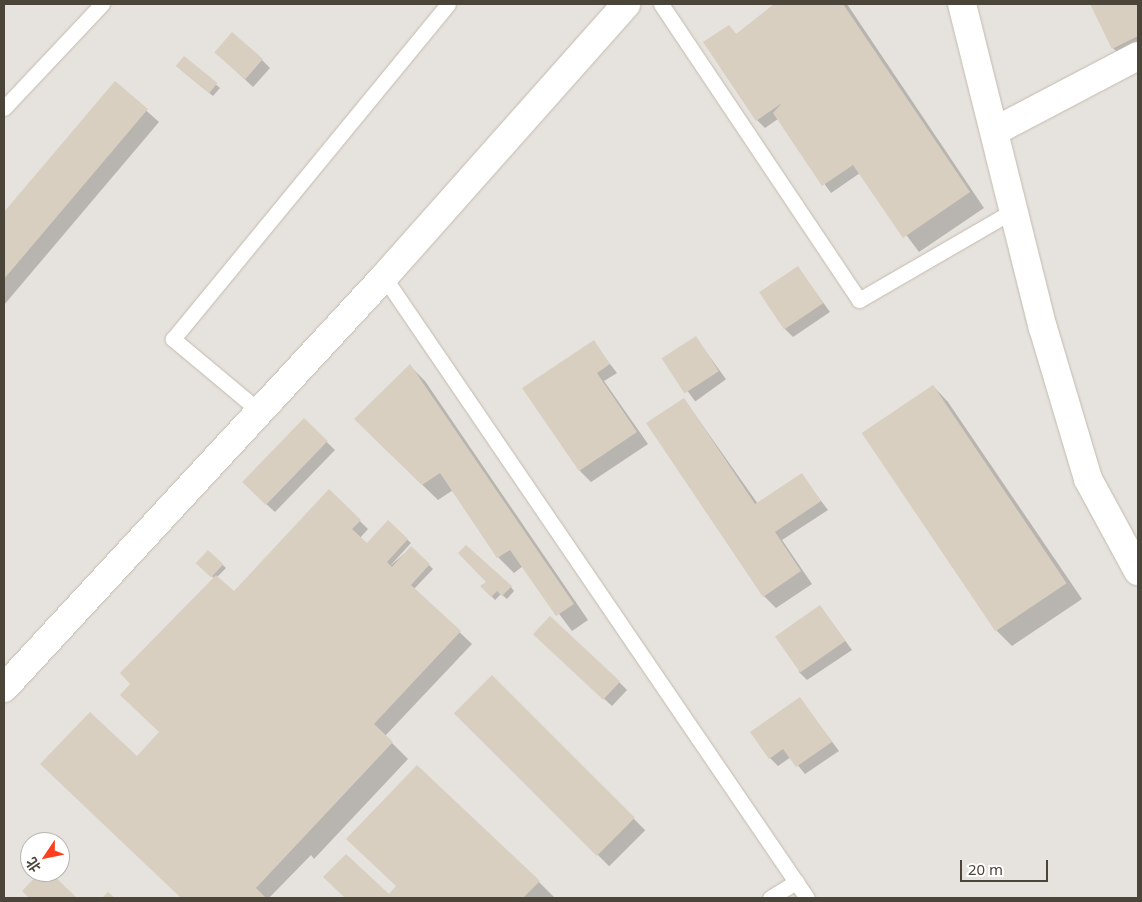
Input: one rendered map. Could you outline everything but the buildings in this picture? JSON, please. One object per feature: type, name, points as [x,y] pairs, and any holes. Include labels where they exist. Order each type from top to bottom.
[{"type":"street","points":[[4,688],[258,410],[384,276],[626,4]]},
{"type":"street","points":[[962,4],[1014,210],[1088,479],[1138,571]]},
{"type":"street","points":[[995,131],[1138,56]]},
{"type":"lane","points":[[4,108],[102,4]]},
{"type":"lane","points":[[258,410],[173,338],[448,4]]},
{"type":"lane","points":[[661,4],[859,300],[1014,210]]},
{"type":"lane","points":[[384,276],[807,898]]},
{"type":"lane","points":[[770,898],[796,882]]},
{"type":"shaded area","points":[[4,4],[1138,4],[1138,898],[4,898]]}]
